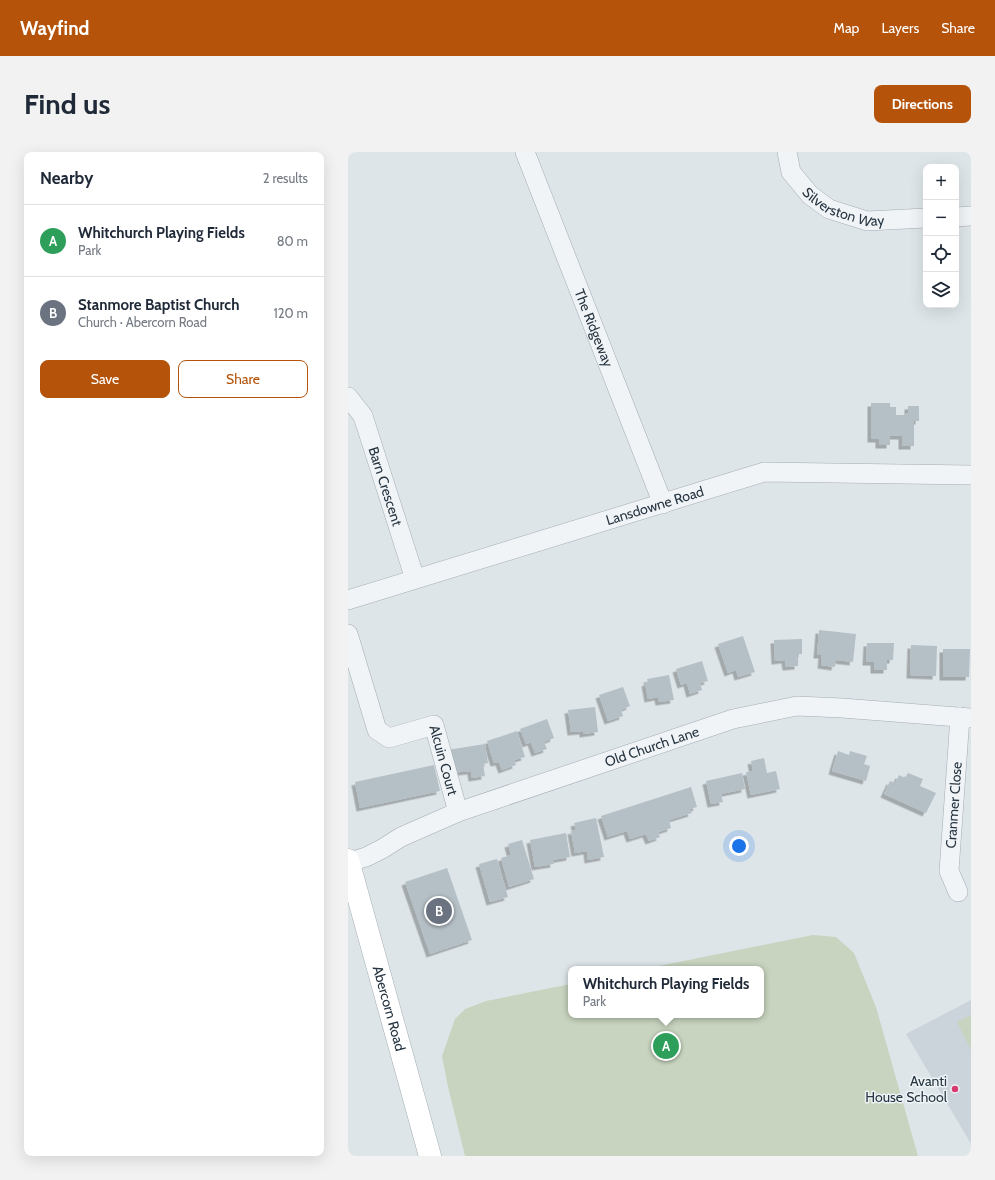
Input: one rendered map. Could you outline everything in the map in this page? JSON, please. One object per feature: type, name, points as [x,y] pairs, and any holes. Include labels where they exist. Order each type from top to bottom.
[{"type":"street","name":"The Ridgeway","points":[[525,152],[663,504]]},
{"type":"street","name":"Silverston Way","points":[[787,152],[791,172],[810,195],[829,208],[867,221],[923,218]]},
{"type":"street","points":[[959,217],[971,216]]},
{"type":"street","name":"Barn Crescent","points":[[348,397],[363,416],[415,579]]},
{"type":"street","name":"Lansdowne Road","points":[[348,600],[764,472],[971,475]]},
{"type":"street","name":"Alcuin Court","points":[[348,634],[378,730],[389,738],[434,725],[458,812]]},
{"type":"street","name":"Old Church Lane","points":[[348,861],[371,854],[401,837],[458,812],[733,719],[797,706],[965,717]]},
{"type":"street","name":"Cranmer Close","points":[[958,892],[949,871],[965,717]]},
{"type":"street","name":"Abercorn Road","points":[[348,861],[430,1156]]},
{"type":"shaded area","name":"Avanti House School","points":[[971,1000],[971,1144],[906,1034]]},
{"type":"green space","points":[[813,935],[836,937],[854,953],[876,1007],[918,1156],[465,1156],[442,1056],[455,1019],[465,1009],[486,1001],[568,985],[568,1018],[764,1018],[764,966],[659,966]]},
{"type":"green space","points":[[971,1015],[971,1050],[957,1022]]},
{"type":"building","points":[[871,403],[890,403],[890,407],[896,407],[896,415],[905,415],[905,413],[908,413],[908,406],[919,406],[919,421],[914,421],[914,446],[902,446],[902,436],[890,436],[890,445],[879,445],[879,439],[871,439]]},
{"type":"building","points":[[819,630],[856,634],[853,662],[836,660],[835,667],[821,665],[822,655],[817,655]]},
{"type":"building","points":[[743,636],[755,672],[738,677],[736,670],[728,673],[718,644]]},
{"type":"building","points":[[802,639],[802,654],[798,654],[798,666],[786,667],[785,660],[775,661],[774,640]]},
{"type":"building","points":[[867,643],[894,643],[893,660],[887,660],[887,670],[874,670],[874,662],[866,662]]},
{"type":"building","points":[[911,645],[937,646],[936,676],[910,675]]},
{"type":"building","points":[[943,649],[970,649],[969,677],[943,677]]},
{"type":"building","points":[[702,661],[708,681],[700,683],[702,690],[690,694],[687,683],[681,685],[676,669]]},
{"type":"building","points":[[669,675],[674,700],[659,702],[658,697],[648,699],[645,683],[648,682],[647,679]]},
{"type":"building","points":[[623,687],[630,706],[621,710],[623,716],[608,721],[599,695]]},
{"type":"building","points":[[595,707],[598,732],[583,734],[583,731],[571,732],[568,710]]},
{"type":"building","points":[[547,719],[554,738],[544,742],[547,749],[535,753],[531,742],[526,744],[520,729]]},
{"type":"building","points":[[517,731],[525,757],[514,760],[516,765],[502,770],[499,762],[494,763],[487,741]]},
{"type":"building","points":[[485,744],[488,763],[483,764],[485,776],[472,778],[471,771],[450,773],[447,750]]},
{"type":"building","points":[[838,751],[849,755],[850,751],[867,756],[864,764],[870,766],[866,781],[832,771]]},
{"type":"building","points":[[764,758],[767,773],[776,771],[780,789],[751,795],[746,772],[753,771],[751,761]]},
{"type":"building","points":[[434,765],[440,791],[360,808],[355,782]]},
{"type":"building","points":[[742,773],[745,789],[721,794],[723,802],[711,804],[706,781]]},
{"type":"building","points":[[908,773],[923,779],[920,786],[936,793],[926,813],[884,794],[890,781],[895,783],[899,775],[905,778]]},
{"type":"building","points":[[691,787],[697,807],[690,809],[692,813],[669,820],[671,828],[658,832],[660,837],[649,841],[646,834],[630,839],[627,831],[608,837],[601,816]]},
{"type":"building","points":[[596,818],[604,857],[588,860],[587,851],[575,853],[571,831],[576,830],[574,823]]},
{"type":"building","points":[[566,833],[570,857],[553,860],[554,864],[535,867],[530,840]]},
{"type":"building","points":[[522,840],[534,879],[509,887],[501,858],[511,855],[508,844]]},
{"type":"building","points":[[497,859],[508,897],[490,902],[479,864]]},
{"type":"building","points":[[447,868],[472,940],[430,954],[405,882]]},
{"type":"place","name":"Stanmore Baptist Church","points":[[439,911]]},
{"type":"place","name":"Whitchurch Playing Fields","points":[[666,1046]]},
{"type":"place","name":"Avanti House School","points":[[955,1089]]}]
